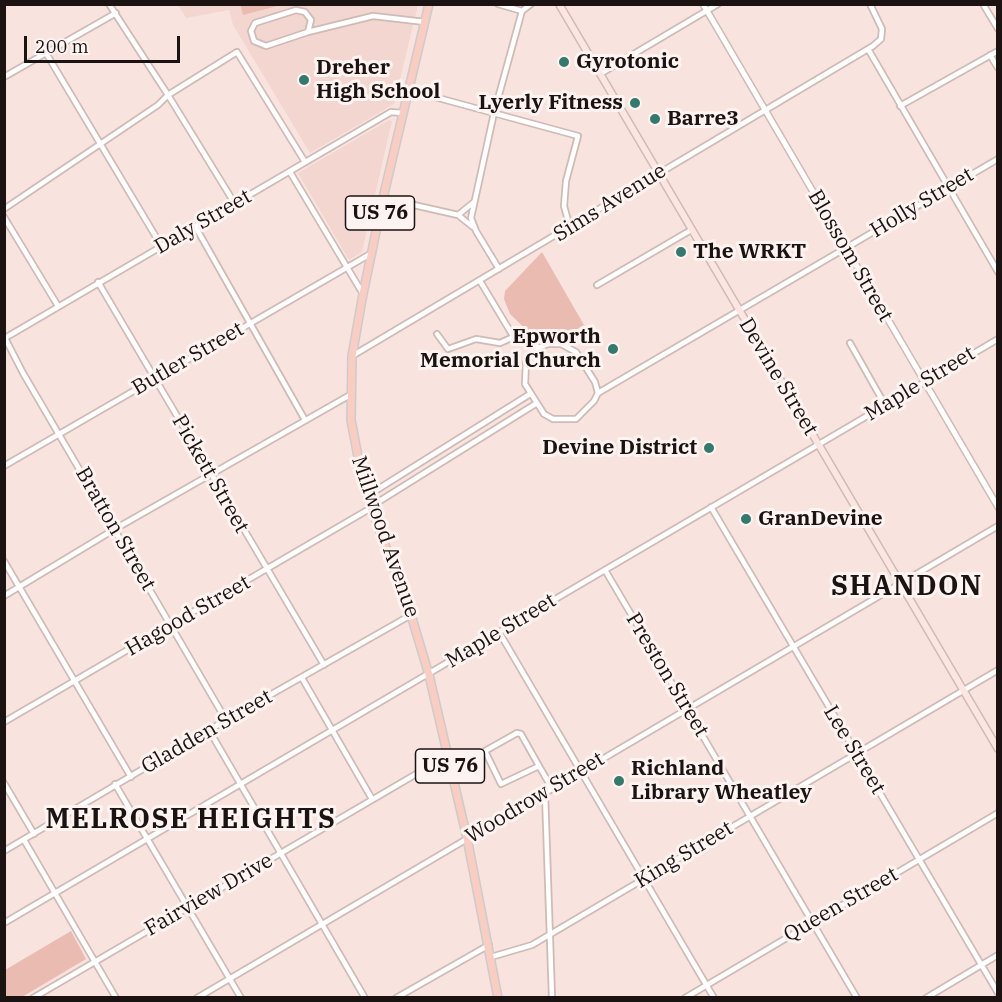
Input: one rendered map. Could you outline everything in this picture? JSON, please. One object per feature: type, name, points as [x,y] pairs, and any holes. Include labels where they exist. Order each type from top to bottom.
[{"type":"main road","name":"Millwood Avenue","points":[[429,4],[383,198],[363,294],[352,356],[350,395],[352,435],[370,507],[411,615],[429,675],[467,838],[498,998]]},
{"type":"main road","name":"Devine Street","points":[[559,4],[998,749]]},
{"type":"street","points":[[109,4],[168,94],[235,204]]},
{"type":"street","points":[[498,4],[522,11]]},
{"type":"street","points":[[500,269],[476,231],[471,218],[494,113],[522,11],[531,4]]},
{"type":"street","name":"Blossom Street","points":[[703,4],[998,507]]},
{"type":"street","points":[[600,74],[718,4]]},
{"type":"street","points":[[983,4],[998,29]]},
{"type":"street","points":[[872,5],[882,27],[882,34],[878,42],[868,49],[998,272]]},
{"type":"street","points":[[308,32],[311,20],[305,12],[296,10],[259,21],[251,31],[254,41],[266,46],[308,32],[373,16],[425,22]]},
{"type":"street","points":[[4,77],[116,13]]},
{"type":"street","name":"Sims Avenue","points":[[352,356],[868,49]]},
{"type":"street","points":[[900,106],[998,51]]},
{"type":"street","points":[[4,208],[158,105],[168,94],[237,52],[305,162]]},
{"type":"street","points":[[46,54],[162,247]]},
{"type":"street","points":[[990,55],[998,68]]},
{"type":"street","points":[[409,90],[578,136],[566,181],[564,206],[570,228]]},
{"type":"street","name":"Daly Street","points":[[5,338],[391,112],[403,113]]},
{"type":"street","name":"Holly Street","points":[[598,393],[998,159]]},
{"type":"street","points":[[290,172],[363,294]]},
{"type":"street","points":[[383,198],[458,215],[476,231]]},
{"type":"street","points":[[458,215],[475,200]]},
{"type":"street","points":[[4,217],[58,306]]},
{"type":"street","points":[[195,226],[305,420]]},
{"type":"street","points":[[597,285],[691,230]]},
{"type":"street","name":"Butler Street","points":[[4,466],[372,253]]},
{"type":"street","points":[[480,281],[513,336]]},
{"type":"street","name":"Pickett Street","points":[[98,282],[324,665]]},
{"type":"street","points":[[437,334],[448,350],[470,340],[501,343],[522,333],[529,335],[538,348]]},
{"type":"street","name":"Bratton Street","points":[[5,338],[226,720]]},
{"type":"street","name":"Maple Street","points":[[4,923],[998,339]]},
{"type":"street","points":[[850,343],[885,405]]},
{"type":"street","points":[[561,344],[576,352],[595,382],[598,393],[590,408],[581,416],[566,421],[552,419],[530,394],[525,384],[524,369],[531,355],[538,348],[561,344]]},
{"type":"street","points":[[367,496],[530,394]]},
{"type":"street","points":[[4,596],[115,529],[350,395]]},
{"type":"street","name":"Hagood Street","points":[[4,722],[267,571],[537,403]]},
{"type":"street","name":"Lee Street","points":[[711,507],[998,993]]},
{"type":"street","name":"Woodrow Street","points":[[197,998],[998,526]]},
{"type":"street","points":[[4,561],[131,777]]},
{"type":"street","name":"Preston Street","points":[[605,570],[857,998]]},
{"type":"street","name":"Gladden Street","points":[[4,851],[115,784],[131,777],[411,615]]},
{"type":"street","points":[[499,632],[714,998]]},
{"type":"street","name":"King Street","points":[[491,957],[532,945],[550,935],[998,670]]},
{"type":"street","points":[[302,678],[372,799]]},
{"type":"street","points":[[209,730],[365,998]]},
{"type":"street","points":[[539,766],[501,784],[485,751],[517,733],[521,734],[552,789]]},
{"type":"street","name":"Fairview Drive","points":[[33,998],[447,756]]},
{"type":"street","points":[[4,783],[34,834]]},
{"type":"street","points":[[115,784],[241,998]]},
{"type":"street","points":[[545,793],[552,998]]},
{"type":"street","name":"Queen Street","points":[[685,998],[998,813]]},
{"type":"street","points":[[24,840],[116,998]]},
{"type":"street","points":[[396,998],[489,945]]},
{"type":"street","points":[[926,998],[998,955]]},
{"type":"shaded area","points":[[240,4],[281,4],[281,5],[243,15]]},
{"type":"shaded area","name":"Dreher High School","points":[[178,5],[418,5],[394,104],[310,153],[233,25],[229,10],[186,18]]},
{"type":"shaded area","points":[[389,120],[392,121],[362,252],[349,260],[298,173]]},
{"type":"shaded area","points":[[542,252],[584,325],[559,339],[538,341],[510,314],[504,299],[505,291]]},
{"type":"shaded area","points":[[71,931],[86,959],[22,997],[5,997],[5,970]]},
{"type":"place","name":"Gyrotonic","points":[[564,62]]},
{"type":"place","name":"Dreher High School","points":[[304,80]]},
{"type":"place","name":"Lyerly Fitness","points":[[635,103]]},
{"type":"place","name":"Barre3","points":[[655,119]]},
{"type":"place","name":"The WRKT","points":[[681,252]]},
{"type":"place","name":"Epworth Memorial Church","points":[[613,349]]},
{"type":"place","name":"Devine District","points":[[709,448]]},
{"type":"place","name":"GranDevine","points":[[746,519]]},
{"type":"place","name":"Richland Library Wheatley","points":[[619,781]]},
{"type":"district","name":"SHANDON","points":[[907,587]]},
{"type":"district","name":"MELROSE HEIGHTS","points":[[191,820]]}]
